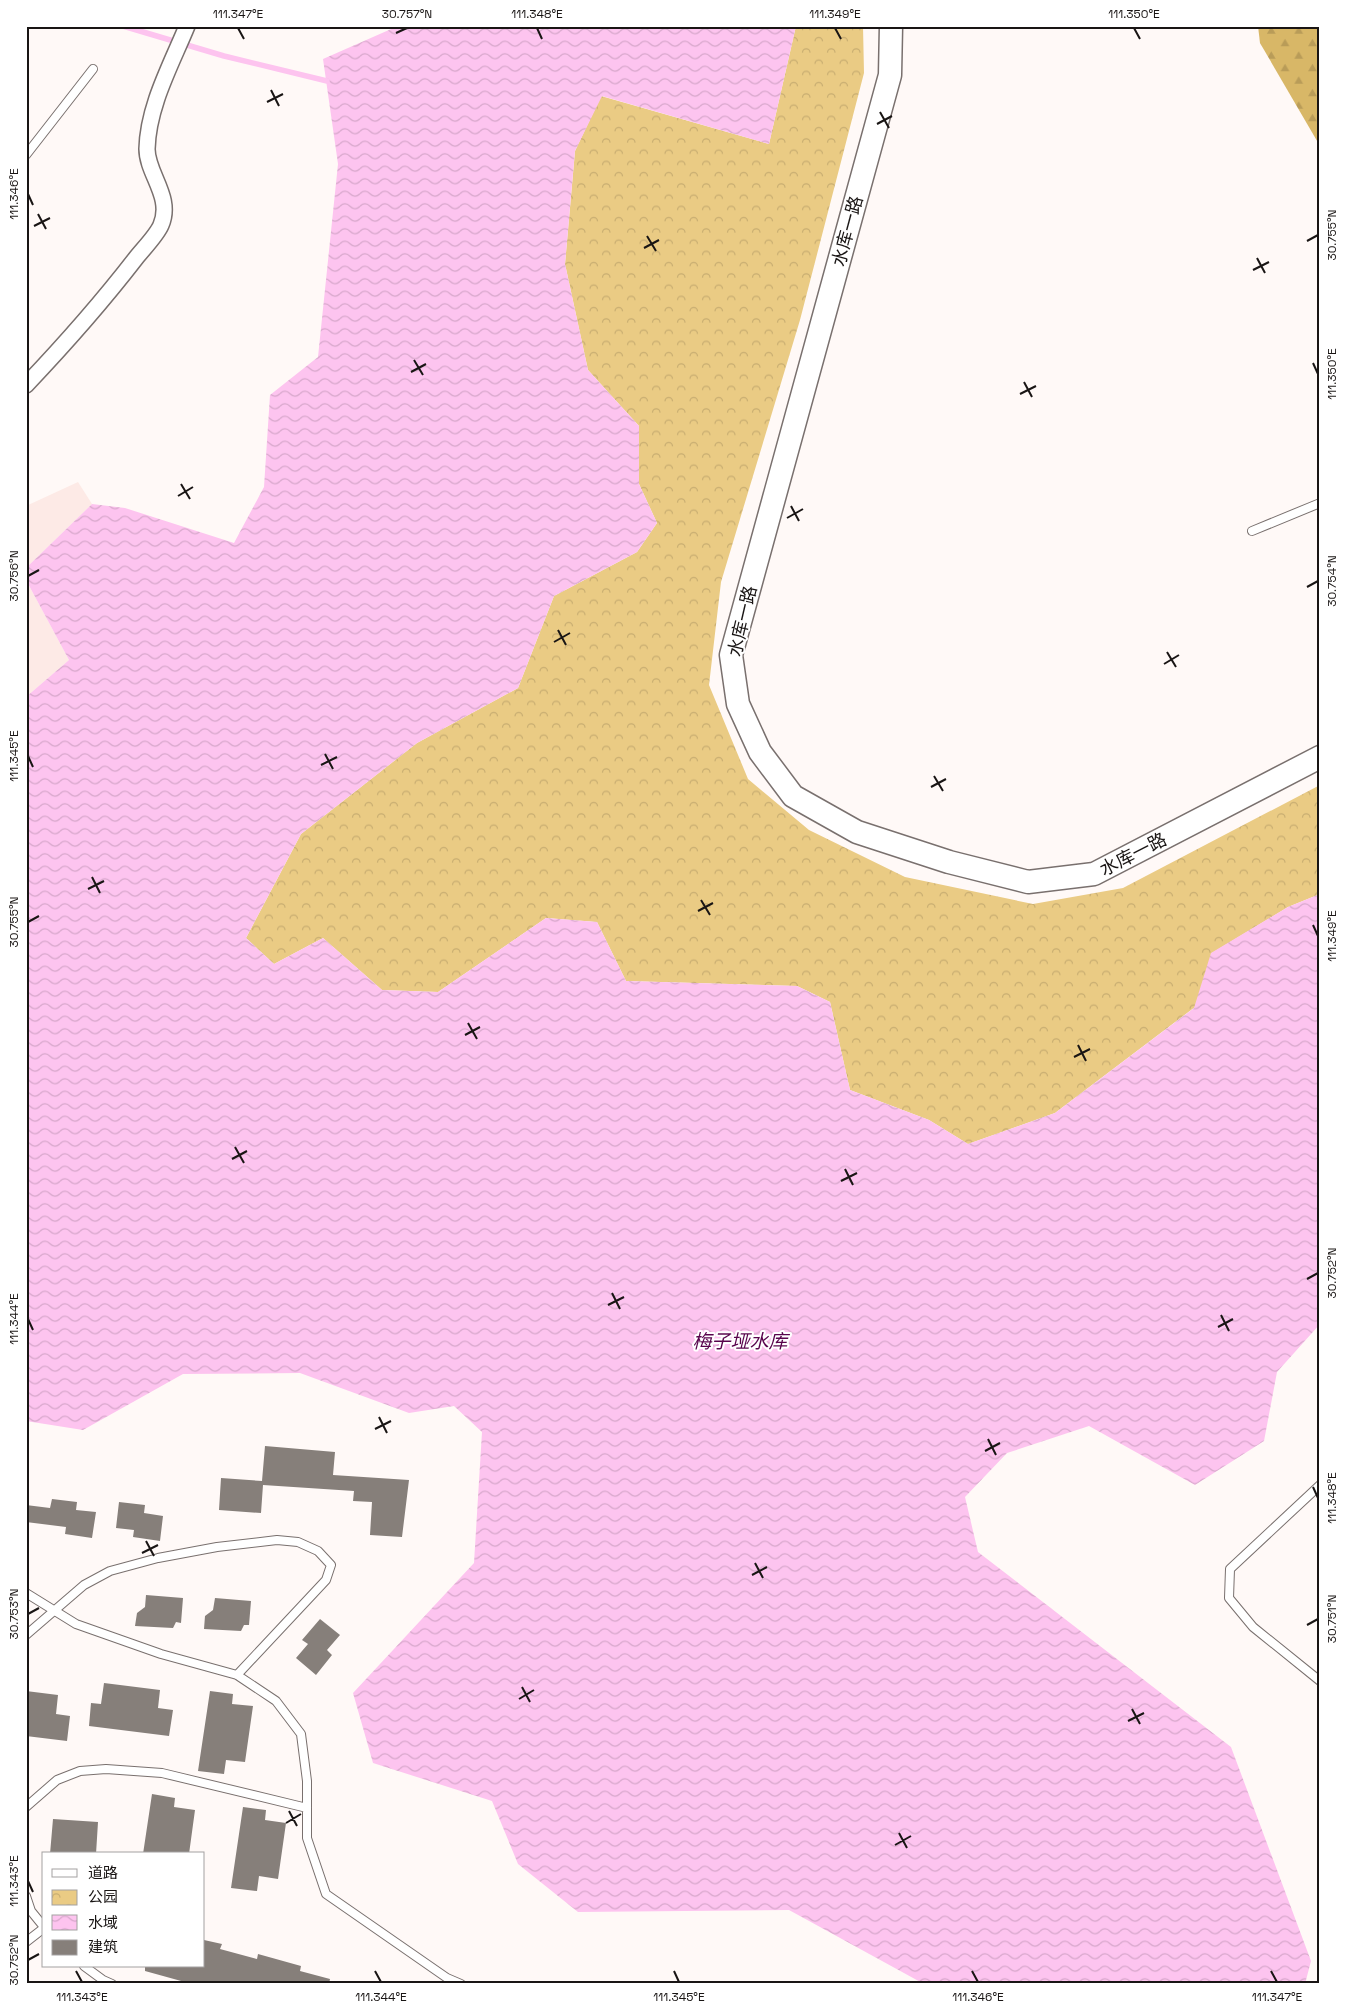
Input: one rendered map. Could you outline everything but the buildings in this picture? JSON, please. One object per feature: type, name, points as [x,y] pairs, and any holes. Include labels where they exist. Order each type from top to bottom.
[{"type":"street","points":[[26,385],[75,331],[161,226],[165,205],[147,151],[149,127],[187,26]]},
{"type":"street","name":"水库一路","points":[[891,26],[890,75],[730,655],[738,704],[760,752],[793,796],[857,832],[949,862],[1028,882],[1094,874],[1320,757]]},
{"type":"lane","points":[[26,155],[92,69]]},
{"type":"lane","points":[[1252,531],[1320,503]]},
{"type":"lane","points":[[1320,1485],[1230,1569],[1228,1598],[1253,1627],[1320,1681]]},
{"type":"lane","points":[[26,1636],[84,1585],[110,1571],[158,1558],[217,1547],[277,1540],[298,1542],[318,1550],[331,1565],[326,1580],[237,1674]]},
{"type":"lane","points":[[26,1593],[76,1624],[161,1654],[237,1674],[276,1701],[301,1734],[307,1781],[307,1838],[326,1894],[447,1978],[461,1984]]},
{"type":"lane","points":[[26,1808],[57,1780],[80,1771],[106,1769],[162,1773],[307,1808]]},
{"type":"lane","points":[[26,1896],[31,1911],[42,1925]]},
{"type":"lane","points":[[26,1942],[42,1930]]},
{"type":"lane","points":[[87,1968],[112,1984]]},
{"type":"shaded area","points":[[78,482],[92,504],[26,568],[26,506]]},
{"type":"shaded area","points":[[26,580],[69,660],[26,697]]},
{"type":"green space","points":[[796,26],[863,26],[864,73],[800,320],[721,582],[709,685],[748,779],[809,830],[905,877],[1033,904],[1123,888],[1320,785],[1320,894],[1288,907],[1212,953],[1195,1007],[1055,1113],[968,1144],[929,1120],[850,1090],[830,1002],[797,986],[626,981],[597,922],[546,918],[438,992],[382,990],[323,938],[274,964],[246,938],[301,834],[417,743],[518,688],[554,596],[637,552],[657,523],[639,484],[639,426],[588,370],[565,264],[575,151],[601,96],[769,144]]},
{"type":"green space","points":[[1258,26],[1320,26],[1320,146],[1260,43]]},
{"type":"water","name":"梅子垭水库","points":[[398,26],[796,26],[769,144],[602,96],[575,151],[565,264],[588,370],[639,426],[639,484],[657,523],[637,552],[554,596],[518,688],[417,743],[301,834],[246,938],[274,964],[323,938],[382,990],[438,992],[546,918],[597,922],[626,981],[797,986],[830,1002],[850,1090],[929,1120],[968,1144],[1055,1113],[1194,1008],[1211,953],[1288,907],[1320,894],[1320,1324],[1277,1372],[1264,1441],[1195,1485],[1089,1426],[1007,1453],[965,1497],[978,1552],[1231,1747],[1311,1961],[1305,1984],[924,1984],[789,1910],[578,1912],[518,1864],[492,1801],[373,1763],[353,1693],[474,1563],[482,1432],[454,1406],[409,1413],[300,1373],[183,1374],[83,1430],[26,1421],[26,697],[69,660],[26,580],[26,568],[92,504],[125,508],[234,543],[264,487],[270,395],[318,357],[338,164],[323,59]]},
{"type":"waterway","points":[[123,26],[224,56],[327,81]]}]
